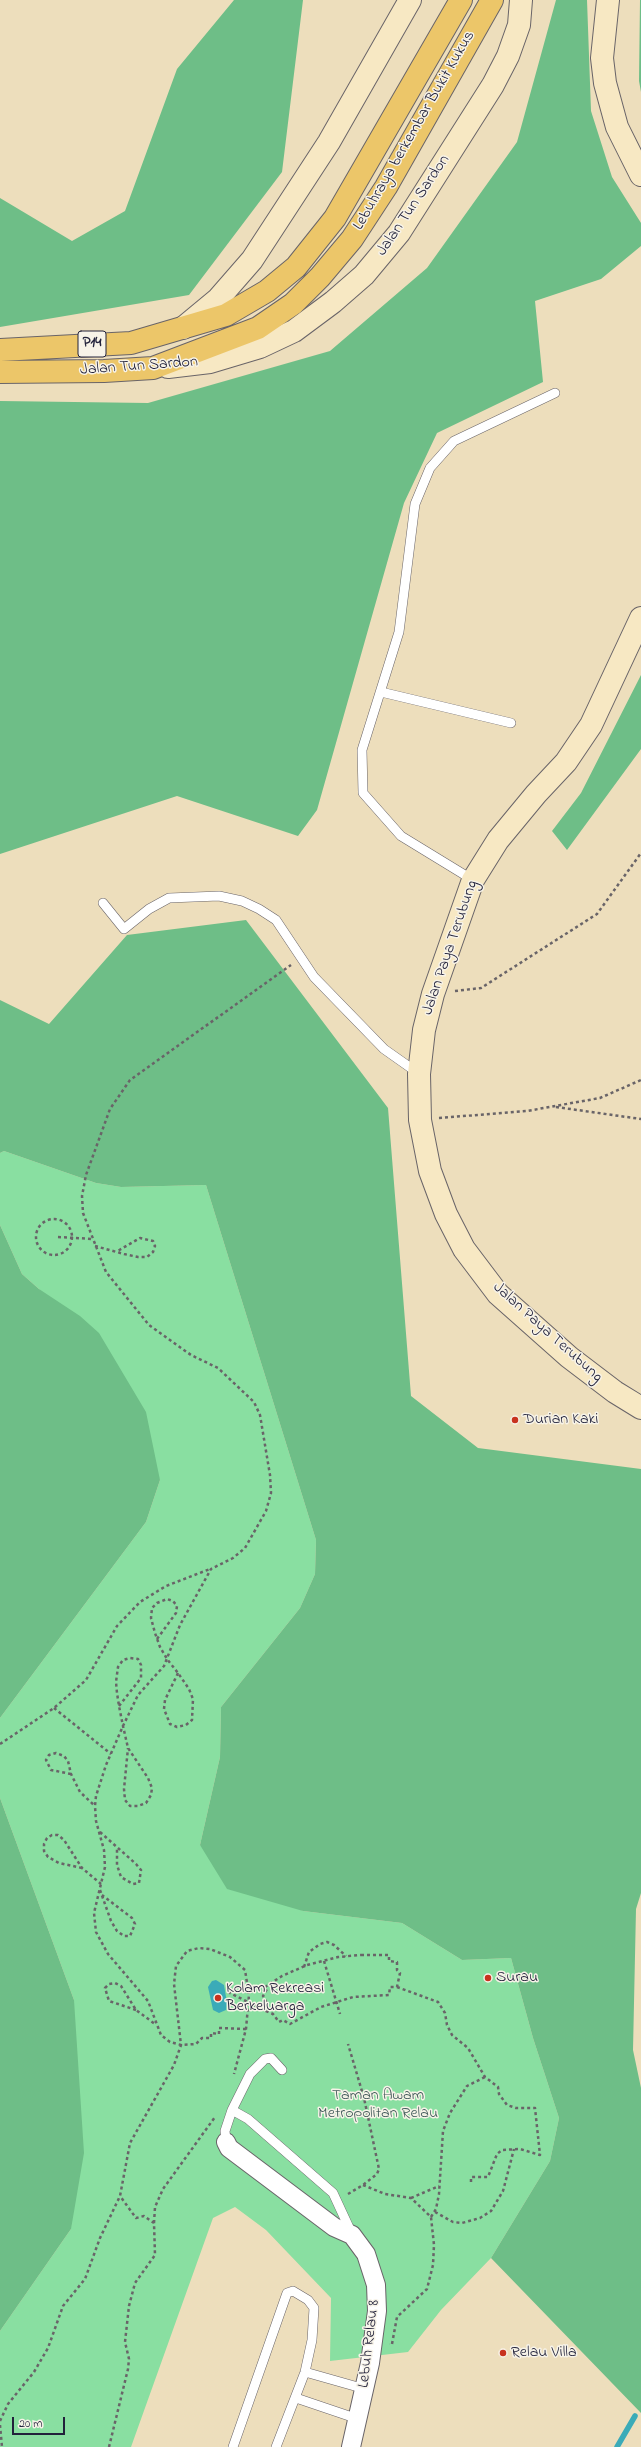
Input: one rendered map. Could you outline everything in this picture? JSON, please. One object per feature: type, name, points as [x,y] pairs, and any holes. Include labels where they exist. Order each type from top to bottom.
[{"type":"main road","name":"Jalan Tun Sardon","points":[[0,350],[131,342],[183,328],[218,299],[252,260],[328,142],[410,0]]},
{"type":"main road","name":"Lebuhraya berkembar Bukit Kukus","points":[[183,328],[226,315],[267,291],[296,267],[335,218],[461,0]]},
{"type":"main road","name":"Lebuhraya berkembar Bukit Kukus","points":[[153,368],[258,328],[293,304],[320,277],[352,239],[386,187],[492,0]]},
{"type":"main road","name":"Jalan Tun Sardon","points":[[0,372],[104,371],[210,362],[260,347],[294,330],[333,302],[364,275],[399,233],[493,85],[508,56],[520,25],[521,0]]},
{"type":"main road","points":[[608,0],[602,58],[605,83],[617,128],[641,175]]},
{"type":"main road","name":"Jalan Paya Terubung","points":[[641,618],[591,725],[566,762],[536,794],[498,840],[473,880],[433,994],[424,1030],[419,1074],[420,1120],[430,1170],[446,1214],[464,1248],[498,1294],[569,1357],[615,1392],[641,1408]]},
{"type":"street","name":"Lebuh Relau 8","points":[[226,2142],[229,2148],[334,2227],[352,2235],[366,2254],[376,2284],[377,2311],[364,2389],[351,2447]]},
{"type":"lane","points":[[473,880],[401,836],[363,793],[362,750],[399,632],[416,504],[430,468],[454,441],[556,393]]},
{"type":"lane","points":[[381,692],[511,723]]},
{"type":"lane","points":[[103,903],[124,930],[149,909],[169,898],[219,896],[242,900],[276,920],[301,959],[314,976],[384,1049],[419,1074]]},
{"type":"lane","points":[[226,2142],[225,2131],[232,2110],[250,2074],[265,2059],[271,2058],[282,2070]]},
{"type":"lane","points":[[232,2110],[248,2120],[333,2193],[352,2235]]},
{"type":"lane","points":[[233,2447],[287,2293],[293,2291],[308,2300],[314,2308],[312,2340],[305,2372],[276,2447]]},
{"type":"lane","points":[[305,2372],[364,2389]]},
{"type":"lane","points":[[296,2398],[358,2419]]},
{"type":"path","points":[[433,994],[481,988],[597,914],[641,853]]},
{"type":"path","points":[[0,1744],[54,1708],[86,1680],[117,1626],[140,1602],[166,1586],[211,1569],[233,1558],[245,1548],[266,1511],[270,1493],[270,1475],[260,1415],[254,1402],[218,1368],[191,1355],[149,1325],[106,1272],[92,1240],[83,1213],[82,1196],[86,1175],[110,1109],[130,1080],[301,959]]},
{"type":"path","points":[[420,1120],[527,1111],[600,1098],[641,1080]]},
{"type":"path","points":[[554,1106],[641,1119]]},
{"type":"path","points":[[53,1218],[65,1222],[69,1226],[72,1238],[68,1249],[58,1255],[52,1255],[46,1254],[37,1245],[36,1234],[42,1223],[53,1218]]},
{"type":"path","points":[[58,1237],[92,1240]]},
{"type":"path","points":[[95,1246],[116,1252],[138,1257],[147,1257],[153,1252],[155,1246],[153,1241],[140,1238],[116,1252]]},
{"type":"path","points":[[211,1569],[180,1625],[167,1659],[138,1695],[111,1754],[96,1796],[95,1806],[99,1832],[104,1850],[105,1867],[94,1913],[96,1932],[108,1954],[148,2000],[161,2035],[170,2042],[181,2045],[196,2044],[202,2038],[210,2038],[211,2033],[219,2034],[219,2028],[246,2030]]},
{"type":"path","points":[[157,1639],[176,1613],[176,1606],[173,1601],[167,1599],[152,1608],[151,1618],[157,1639],[167,1659],[178,1673],[189,1689],[194,1710],[192,1720],[186,1725],[177,1727],[170,1724],[164,1709],[164,1700],[178,1673]]},
{"type":"path","points":[[119,1706],[141,1678],[141,1665],[138,1659],[130,1658],[123,1660],[118,1667],[116,1682],[119,1706],[128,1748],[124,1789],[125,1800],[130,1806],[138,1806],[146,1803],[151,1795],[152,1788],[148,1778],[128,1748]]},
{"type":"path","points":[[54,1708],[111,1754]]},
{"type":"path","points":[[71,1774],[51,1770],[46,1760],[50,1754],[56,1753],[64,1756],[68,1761],[71,1774],[80,1792],[95,1806]]},
{"type":"path","points":[[99,1832],[141,1870],[139,1883],[133,1884],[122,1877],[117,1865],[116,1848]]},
{"type":"path","points":[[82,1868],[59,1863],[48,1857],[44,1851],[44,1844],[47,1838],[52,1835],[58,1836],[64,1840],[82,1868],[101,1884]]},
{"type":"path","points":[[100,1890],[102,1895],[117,1931],[124,1936],[130,1936],[135,1924],[132,1918],[102,1895]]},
{"type":"path","points":[[304,1967],[309,1952],[320,1944],[327,1942],[334,1945],[346,1956]]},
{"type":"path","points":[[0,2421],[8,2404],[34,2372],[48,2348],[59,2313],[85,2279],[100,2238],[120,2196],[130,2143],[167,2081],[181,2045],[174,1984],[176,1966],[187,1951],[199,1948],[210,1949],[239,1963],[245,1970],[248,1981],[249,2002],[246,2030],[233,2077]]},
{"type":"path","points":[[266,2011],[268,2005],[263,1996],[267,1989],[265,1986],[304,1967],[346,1956],[389,1955],[389,1961],[397,1962],[397,1970],[400,1973],[397,1987]]},
{"type":"path","points":[[324,1961],[340,2014]]},
{"type":"path","points":[[136,2010],[121,1986],[115,1983],[109,1984],[104,1988],[109,2000],[113,2004],[136,2010],[156,2024]]},
{"type":"path","points":[[228,1992],[274,2014],[279,2022],[283,2020],[290,2024],[302,2016],[337,2002],[368,1995],[389,1995],[390,1987],[397,1987],[438,2002],[445,2012],[447,2025],[452,2035],[468,2048],[486,2077],[498,2087],[499,2094],[507,2105],[516,2108],[535,2108],[540,2154],[514,2149],[502,2150],[497,2154],[488,2177],[471,2177],[471,2184]]},
{"type":"path","points":[[348,2044],[364,2098],[378,2162],[377,2174],[351,2192]]},
{"type":"path","points":[[372,2343],[392,2344],[397,2317],[427,2289],[433,2265],[434,2245],[431,2217],[434,2212],[439,2186],[443,2131],[450,2113],[467,2086],[486,2077]]},
{"type":"path","points":[[109,2447],[128,2369],[129,2359],[125,2342],[129,2306],[135,2283],[155,2255],[154,2223],[156,2207],[163,2189],[216,2115]]},
{"type":"path","points":[[434,2212],[453,2222],[462,2223],[480,2218],[491,2211],[503,2191],[514,2149]]},
{"type":"path","points":[[363,2185],[385,2194],[411,2198],[439,2186]]},
{"type":"path","points":[[120,2196],[136,2218],[144,2216],[154,2223]]},
{"type":"path","points":[[411,2198],[431,2217]]},
{"type":"path","points":[[0,2425],[2,2447]]},
{"type":"green space","points":[[234,0],[303,0],[282,172],[189,295],[0,327],[0,198],[72,241],[125,211],[177,69]]},
{"type":"green space","points":[[556,0],[587,0],[591,111],[612,177],[641,223],[641,246],[601,279],[535,301],[543,382],[437,433],[404,503],[317,810],[298,836],[177,796],[0,854],[0,401],[148,403],[330,351],[427,268],[517,142]]},
{"type":"green space","points":[[641,0],[641,92],[639,81]]},
{"type":"green space","points":[[641,675],[641,749],[567,850],[552,831],[581,793]]},
{"type":"green space","points":[[246,920],[388,1108],[411,1396],[478,1448],[641,1469],[641,1893],[636,1909],[633,2050],[641,2088],[641,2413],[491,2258],[550,2161],[559,2118],[533,2038],[511,1958],[462,1960],[402,1923],[303,1911],[227,1889],[200,1845],[220,1757],[221,1707],[300,1608],[315,1574],[316,1540],[206,1185],[121,1187],[96,1183],[4,1151],[0,1153],[0,1000],[49,1024],[127,935]]},
{"type":"green space","name":"Taman Awam Metropolitan Relau","points":[[4,1151],[96,1183],[121,1187],[206,1185],[316,1540],[315,1574],[300,1608],[221,1707],[220,1757],[200,1845],[303,1911],[402,1923],[462,1960],[511,1958],[533,2038],[559,2118],[550,2161],[491,2258],[441,2310],[408,2352],[330,2361],[331,2298],[266,2230],[235,2207],[213,2218],[131,2447],[0,2447],[0,2331],[71,2229],[74,2000],[0,1798],[0,1718],[146,1522],[160,1480],[39,1289],[22,1274],[0,1225],[0,1153]]},
{"type":"green space","points":[[0,1225],[22,1274],[39,1289],[80,1316],[99,1333],[146,1412],[160,1480],[146,1522],[0,1718]]},
{"type":"green space","points":[[0,1798],[74,2000],[84,2153],[71,2229],[0,2331]]},
{"type":"water","name":"Kolam Rekreasi Berkeluarga","points":[[216,1980],[224,1985],[227,2003],[226,2010],[219,2013],[213,2010],[208,1987],[212,1981]]},
{"type":"waterway","points":[[617,2447],[635,2416]]},
{"type":"place","name":"Durian Kaki","points":[[515,1420]]},
{"type":"place","name":"Surau","points":[[488,1978]]},
{"type":"place","name":"Kolam Rekreasi Berkeluarga","points":[[218,1998]]},
{"type":"place","name":"Relau Villa","points":[[503,2353]]}]
